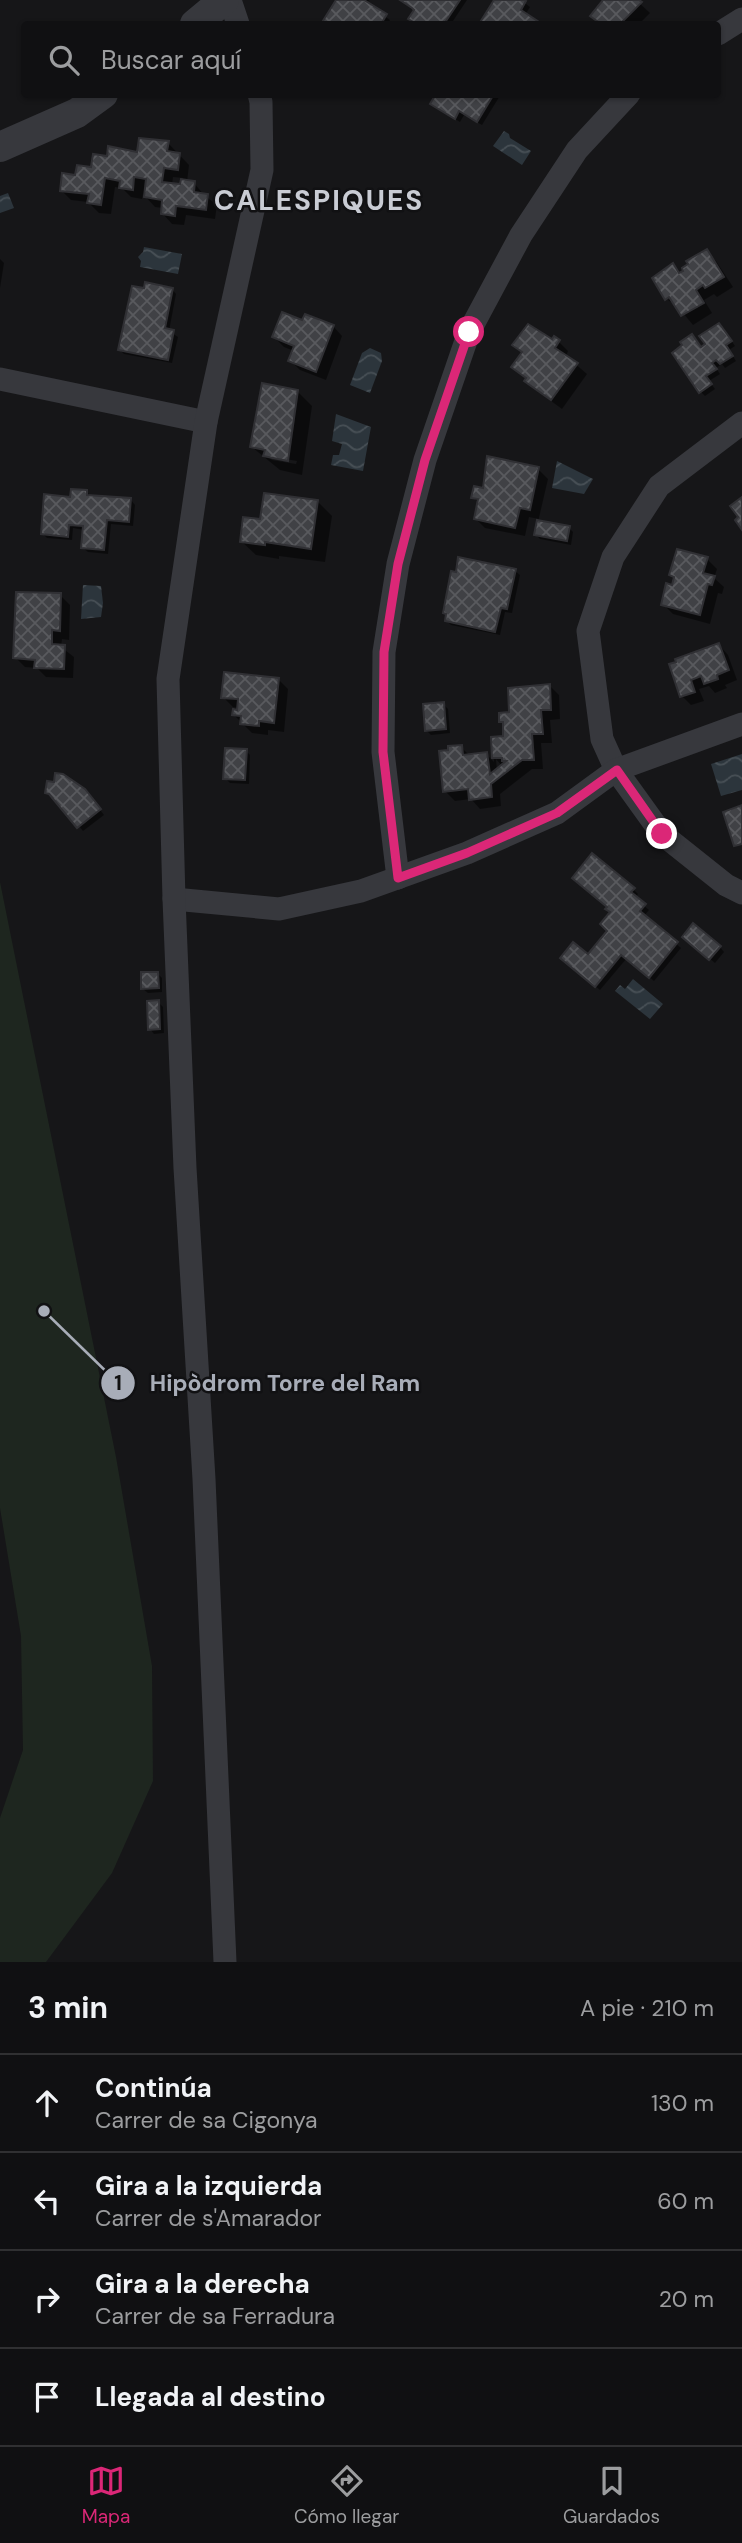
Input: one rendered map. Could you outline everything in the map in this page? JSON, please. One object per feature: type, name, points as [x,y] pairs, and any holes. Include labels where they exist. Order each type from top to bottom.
[{"type":"street","points":[[199,21],[224,0]]},
{"type":"street","points":[[230,0],[237,21]]},
{"type":"street","points":[[721,32],[742,19]]},
{"type":"street","points":[[0,147],[77,113],[98,98]]},
{"type":"street","points":[[226,1962],[204,1479],[185,1168],[168,679],[206,422],[262,170],[260,98]]},
{"type":"street","points":[[398,878],[383,752],[384,652],[398,564],[425,460],[469,332],[521,235],[577,150],[625,98]]},
{"type":"street","points":[[0,379],[206,422]]},
{"type":"street","points":[[742,423],[659,486],[613,557],[588,631],[602,739],[617,770],[662,834],[726,885],[742,892]]},
{"type":"street","points":[[174,900],[279,909],[361,891],[467,853],[557,813],[617,770],[742,724]]},
{"type":"shaded area","points":[[0,882],[116,1457],[152,1666],[153,1781],[112,1873],[46,1962],[0,1962],[0,1818],[23,1750],[21,1636],[0,1508]]},
{"type":"water","points":[[504,131],[531,151],[522,165],[493,146]]},
{"type":"water","points":[[8,193],[14,208],[0,213],[0,196]]},
{"type":"water","points":[[144,247],[182,254],[178,274],[140,267],[141,261],[138,257]]},
{"type":"water","points":[[370,348],[381,353],[382,361],[370,393],[350,385],[362,353]]},
{"type":"water","points":[[336,414],[371,427],[363,471],[331,465],[333,455],[339,455],[342,444],[332,441]]},
{"type":"water","points":[[557,461],[593,479],[584,494],[552,488]]},
{"type":"water","points":[[83,585],[101,586],[101,617],[81,619]]},
{"type":"water","points":[[742,754],[742,790],[721,796],[711,764]]},
{"type":"water","points":[[633,979],[663,1004],[650,1019],[615,991],[620,985],[625,989]]},
{"type":"building","points":[[336,0],[364,0],[387,14],[383,21],[323,21]]},
{"type":"building","points":[[400,0],[460,0],[446,21],[412,21],[408,19],[414,10]]},
{"type":"building","points":[[494,0],[524,0],[526,1],[521,10],[538,21],[481,21]]},
{"type":"building","points":[[603,0],[642,2],[623,21],[597,21],[590,16]]},
{"type":"building","points":[[434,98],[492,98],[477,122],[459,111],[455,119],[430,104]]},
{"type":"building","points":[[139,138],[169,141],[167,151],[180,153],[178,170],[164,168],[162,182],[180,184],[181,179],[195,181],[194,192],[208,194],[206,210],[176,206],[175,216],[161,214],[162,200],[144,197],[146,179],[134,177],[133,190],[119,188],[120,181],[105,178],[101,205],[87,203],[89,194],[60,191],[62,173],[75,175],[77,165],[91,167],[93,154],[107,156],[108,146],[137,152]]},
{"type":"building","points":[[707,249],[724,277],[696,290],[704,303],[681,316],[669,297],[665,300],[652,278],[673,263],[679,273],[683,271],[682,268],[688,264],[686,261]]},
{"type":"building","points":[[145,282],[173,288],[165,328],[174,330],[168,360],[118,350],[132,286],[144,288]]},
{"type":"building","points":[[282,312],[302,320],[305,314],[334,325],[316,372],[288,361],[294,346],[272,337]]},
{"type":"building","points":[[719,323],[732,341],[726,345],[733,356],[720,364],[716,360],[712,363],[717,369],[706,376],[712,384],[699,393],[672,353],[682,345],[680,342],[692,334],[701,347],[705,344],[699,336]]},
{"type":"building","points":[[528,324],[552,339],[554,336],[560,340],[555,348],[578,363],[551,400],[524,381],[526,378],[511,367],[522,352],[512,345]]},
{"type":"building","points":[[262,383],[298,390],[288,461],[263,456],[265,450],[250,447]]},
{"type":"building","points":[[487,456],[539,467],[530,510],[520,508],[515,528],[474,519],[478,499],[471,498],[474,486],[483,488]]},
{"type":"building","points":[[71,489],[87,490],[87,495],[131,498],[129,522],[107,520],[104,550],[81,548],[83,526],[69,525],[68,537],[41,534],[44,494],[70,497]]},
{"type":"building","points":[[264,493],[318,500],[311,549],[265,542],[265,545],[240,542],[243,517],[260,519]]},
{"type":"building","points":[[742,497],[742,530],[735,520],[738,517],[730,506]]},
{"type":"building","points":[[537,520],[570,526],[567,541],[534,535]]},
{"type":"building","points":[[677,549],[708,557],[703,573],[715,576],[712,585],[708,584],[700,615],[661,605],[666,583],[672,585],[674,577],[669,575]]},
{"type":"building","points":[[458,557],[516,569],[507,609],[501,608],[495,632],[445,621],[446,614],[443,613],[451,571],[456,572]]},
{"type":"building","points":[[16,592],[61,593],[60,631],[52,630],[52,644],[65,645],[64,669],[34,668],[35,660],[13,658]]},
{"type":"building","points":[[719,643],[729,670],[717,675],[718,679],[704,684],[701,676],[691,680],[695,692],[680,697],[669,664],[676,662],[675,659]]},
{"type":"building","points":[[224,672],[279,678],[274,723],[259,721],[259,726],[240,724],[241,716],[232,715],[233,709],[237,710],[238,699],[221,698]]},
{"type":"building","points":[[550,684],[551,710],[541,710],[543,734],[532,734],[534,760],[522,760],[491,784],[492,797],[469,800],[468,789],[443,792],[439,751],[448,750],[448,746],[462,745],[463,755],[487,752],[490,774],[506,761],[492,758],[491,737],[503,736],[503,722],[499,722],[499,713],[509,712],[508,688]]},
{"type":"building","points":[[444,702],[446,729],[425,731],[423,704]]},
{"type":"building","points":[[225,748],[247,749],[245,780],[223,779]]},
{"type":"building","points":[[55,773],[63,774],[85,789],[101,809],[77,828],[49,794],[45,793],[47,781],[54,782]]},
{"type":"building","points":[[742,805],[742,844],[734,846],[723,812]]},
{"type":"building","points":[[592,853],[635,888],[631,892],[646,904],[640,911],[678,942],[649,978],[621,955],[595,987],[560,958],[573,942],[588,954],[607,931],[600,924],[610,912],[605,909],[607,907],[572,878]]},
{"type":"building","points":[[693,923],[721,946],[709,960],[682,937]]},
{"type":"building","points":[[141,972],[158,972],[159,988],[141,989]]},
{"type":"building","points":[[159,1000],[160,1029],[148,1030],[147,1001]]},
{"type":"place","name":"Hipòdrom Torre del Ram","points":[[44,1311]]},
{"type":"district","name":"CALESPIQUES","points":[[319,200]]},
{"type":"route","points":[[469,332],[425,460],[398,564],[384,652],[383,752],[398,878],[467,853],[557,813],[617,770],[662,834]]}]
